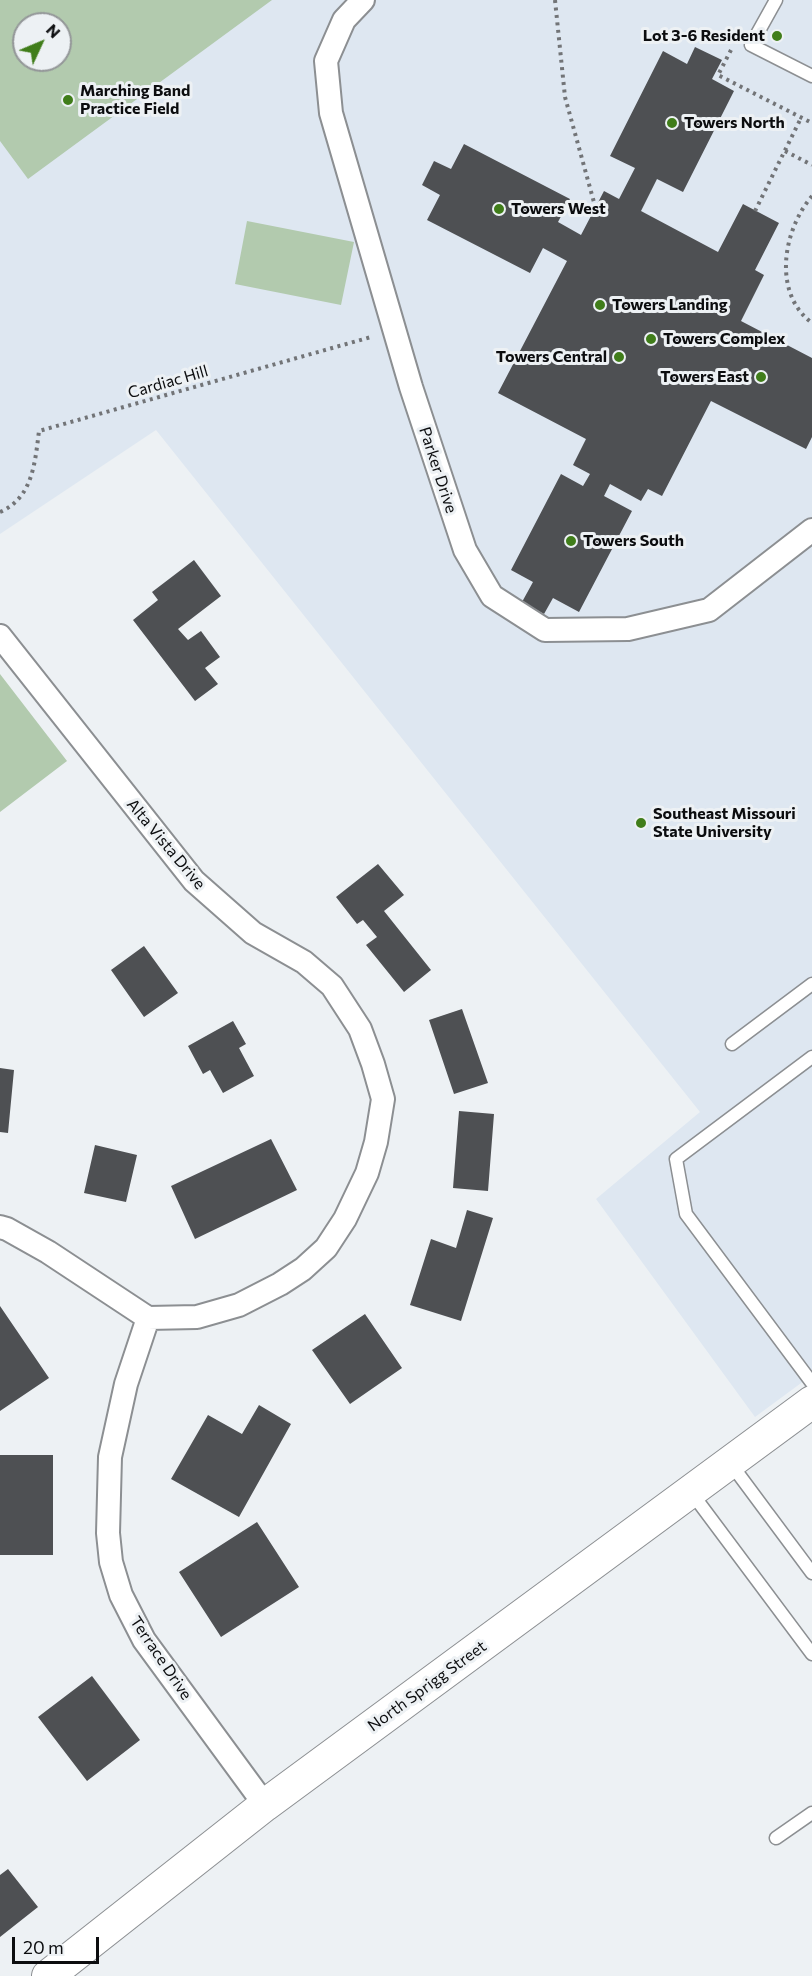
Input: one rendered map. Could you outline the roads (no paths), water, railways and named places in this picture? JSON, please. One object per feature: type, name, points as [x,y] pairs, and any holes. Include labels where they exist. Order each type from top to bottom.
[{"type":"main road","name":"North Sprigg Street","points":[[48,1976],[265,1805],[812,1402]]},
{"type":"street","name":"Parker Drive","points":[[363,0],[344,20],[326,61],[331,113],[415,398],[465,550],[492,596],[545,630],[628,629],[709,610],[812,530]]},
{"type":"street","name":"Alta Vista Drive","points":[[0,636],[194,881],[253,933],[304,962],[332,986],[360,1029],[374,1064],[383,1099],[376,1142],[367,1173],[345,1219],[327,1248],[303,1269],[280,1284],[239,1305],[197,1317],[148,1318]]},
{"type":"street","points":[[0,1227],[48,1252],[148,1318]]},
{"type":"street","name":"Terrace Drive","points":[[148,1318],[126,1384],[110,1457],[108,1533],[111,1562],[121,1595],[144,1640],[265,1805]]},
{"type":"lane","points":[[776,0],[751,45],[812,76]]},
{"type":"lane","points":[[732,1044],[812,984]]},
{"type":"lane","points":[[812,1057],[676,1159],[686,1214],[812,1383]]},
{"type":"lane","points":[[730,1463],[812,1573]]},
{"type":"lane","points":[[691,1491],[812,1654]]},
{"type":"lane","points":[[776,1838],[812,1813]]},
{"type":"place","name":"Lot 3-6 Resident","points":[[777,36]]},
{"type":"place","name":"Marching Band Practice Field","points":[[68,100]]},
{"type":"place","name":"Towers North","points":[[672,123]]},
{"type":"place","name":"Towers West","points":[[499,209]]},
{"type":"place","name":"Towers Landing","points":[[600,305]]},
{"type":"place","name":"Towers Complex","points":[[651,339]]},
{"type":"place","name":"Towers Central","points":[[619,357]]},
{"type":"place","name":"Towers East","points":[[761,377]]},
{"type":"place","name":"Towers South","points":[[571,541]]},
{"type":"place","name":"Southeast Missouri State University","points":[[641,823]]}]
